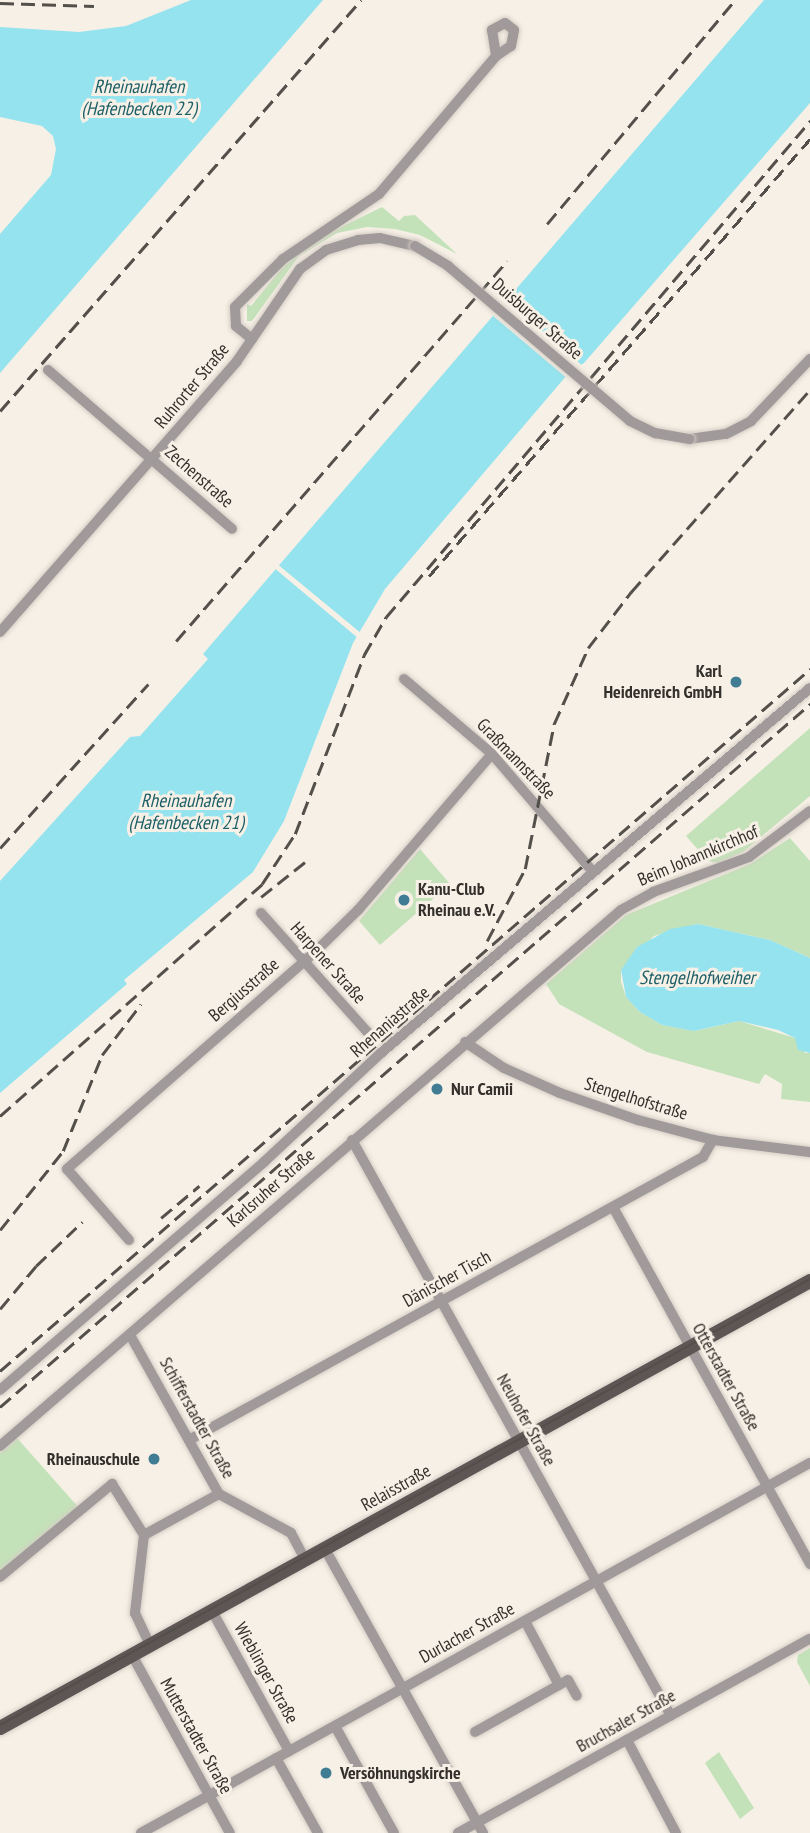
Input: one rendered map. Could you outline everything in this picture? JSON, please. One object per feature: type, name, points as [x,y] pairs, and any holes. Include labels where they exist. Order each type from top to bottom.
[{"type":"main road","name":"Relaisstraße","points":[[0,1728],[212,1611],[248,1598],[305,1559],[810,1281]]},
{"type":"street","name":"Ruhrorter Straße","points":[[0,632],[152,460],[252,339],[236,326],[235,307],[283,259],[379,194],[496,56]]},
{"type":"street","name":"Duisburger Straße","points":[[252,339],[287,284],[320,253],[370,239],[415,246],[448,266],[630,421],[654,433],[689,439],[726,434],[751,421],[810,359]]},
{"type":"street","name":"Zechenstraße","points":[[48,370],[232,529]]},
{"type":"street","name":"Graßmannstraße","points":[[404,679],[492,754],[593,872]]},
{"type":"street","name":"Rhenaniastraße","points":[[0,1390],[593,872],[810,688]]},
{"type":"street","name":"Bergiusstraße","points":[[129,1240],[67,1169],[304,962],[359,909],[492,754]]},
{"type":"street","name":"Beim Johannkirchhof","points":[[566,958],[621,910],[653,892],[750,857],[810,811]]},
{"type":"street","name":"Harpener Straße","points":[[261,914],[370,1035]]},
{"type":"street","name":"Karlsruher Straße","points":[[0,1446],[465,1042],[566,958]]},
{"type":"street","name":"Stengelhofstraße","points":[[465,1042],[504,1068],[560,1093],[713,1140],[810,1152]]},
{"type":"street","name":"Neuhofer Straße","points":[[352,1140],[671,1716]]},
{"type":"street","name":"Dänischer Tisch","points":[[189,1440],[703,1157],[713,1140]]},
{"type":"street","name":"Otterstadter Straße","points":[[613,1207],[810,1564]]},
{"type":"street","name":"Schifferstadter Straße","points":[[130,1335],[219,1494],[290,1532],[305,1559]]},
{"type":"street","name":"Durlacher Straße","points":[[141,1833],[810,1463]]},
{"type":"street","points":[[0,1577],[112,1484],[144,1535],[135,1613],[150,1645]]},
{"type":"street","points":[[144,1535],[219,1494]]},
{"type":"street","points":[[325,1549],[480,1828]]},
{"type":"street","name":"Wieblinger Straße","points":[[212,1611],[289,1751]]},
{"type":"street","points":[[524,1621],[559,1685]]},
{"type":"street","name":"Bruchsaler Straße","points":[[458,1833],[480,1828],[627,1740],[810,1639]]},
{"type":"street","name":"Mutterstadter Straße","points":[[132,1655],[230,1833]]},
{"type":"street","points":[[475,1732],[568,1680],[577,1696]]},
{"type":"street","points":[[335,1726],[394,1833]]},
{"type":"street","points":[[627,1740],[676,1833]]},
{"type":"street","points":[[276,1758],[318,1833]]},
{"type":"green space","points":[[382,207],[399,221],[404,216],[415,215],[457,254],[420,235],[395,229],[367,227],[337,233],[299,256],[252,321],[247,321],[247,304],[251,306],[287,262],[325,235]]},
{"type":"green space","points":[[810,728],[810,796],[743,852],[718,863],[708,861],[686,836]]},
{"type":"green space","points":[[790,838],[810,861],[810,958],[770,940],[698,924],[654,936],[621,970],[621,982],[626,997],[640,1012],[662,1025],[695,1031],[739,1021],[795,1038],[805,1053],[810,1053],[810,1102],[781,1099],[782,1084],[765,1074],[759,1084],[647,1052],[559,1004],[546,984],[626,915],[750,864]]},
{"type":"green space","name":"Kanu-Club Rheinau e.V.","points":[[420,849],[450,884],[380,945],[359,921]]},
{"type":"green space","points":[[17,1438],[80,1509],[0,1575],[0,1453]]},
{"type":"green space","points":[[810,1648],[810,1686],[797,1662],[798,1655]]},
{"type":"green space","points":[[719,1752],[754,1808],[740,1819],[705,1763]]},
{"type":"water","name":"Rheinauhafen (Hafenbecken 22)","points":[[191,0],[323,0],[0,373],[0,234],[51,175],[56,149],[53,136],[42,126],[0,117],[0,27],[79,32],[126,26]]},
{"type":"water","name":"Rheinauhafen (Hafenbecken 21)","points":[[764,0],[810,0],[810,103],[584,363],[567,375],[385,589],[353,643],[284,821],[253,872],[124,980],[127,984],[0,1093],[0,881],[130,737],[140,736],[208,659],[203,654]]},
{"type":"water","name":"Stengelhofweiher","points":[[698,924],[770,940],[810,958],[810,1053],[798,1050],[795,1038],[778,1030],[739,1021],[694,1031],[662,1025],[640,1012],[626,997],[621,970],[637,947],[670,929]]},
{"type":"pier","points":[[503,299],[584,367],[568,379],[491,314]]},
{"type":"pier","points":[[276,563],[362,634],[359,639],[273,567]]},
{"type":"tram line","points":[[0,1725],[810,1279]]},
{"type":"railway","points":[[0,411],[361,0]]},
{"type":"railway","points":[[547,224],[735,0]]},
{"type":"railway","points":[[0,3],[94,6]]},
{"type":"railway","points":[[0,1116],[262,884],[295,834],[364,655],[386,617],[810,121]]},
{"type":"railway","points":[[429,576],[810,139]]},
{"type":"railway","points":[[176,641],[507,261]]},
{"type":"railway","points":[[487,941],[525,869],[554,724],[588,648],[631,592],[810,390]]},
{"type":"railway","points":[[0,1371],[810,669]]},
{"type":"railway","points":[[0,848],[148,684]]},
{"type":"railway","points":[[0,1407],[810,704]]},
{"type":"railway","points":[[261,897],[310,858]]},
{"type":"railway","points":[[0,1230],[63,1151],[102,1055],[141,1004]]},
{"type":"railway","points":[[161,1218],[199,1186]]},
{"type":"railway","points":[[0,1309],[36,1266],[82,1222]]},
{"type":"place","name":"Karl Heidenreich GmbH","points":[[736,682]]},
{"type":"place","name":"Kanu-Club Rheinau e.V.","points":[[404,900]]},
{"type":"place","name":"Nur Camii","points":[[437,1089]]},
{"type":"place","name":"Rheinauschule","points":[[154,1459]]},
{"type":"place","name":"Versöhnungskirche","points":[[326,1773]]}]
